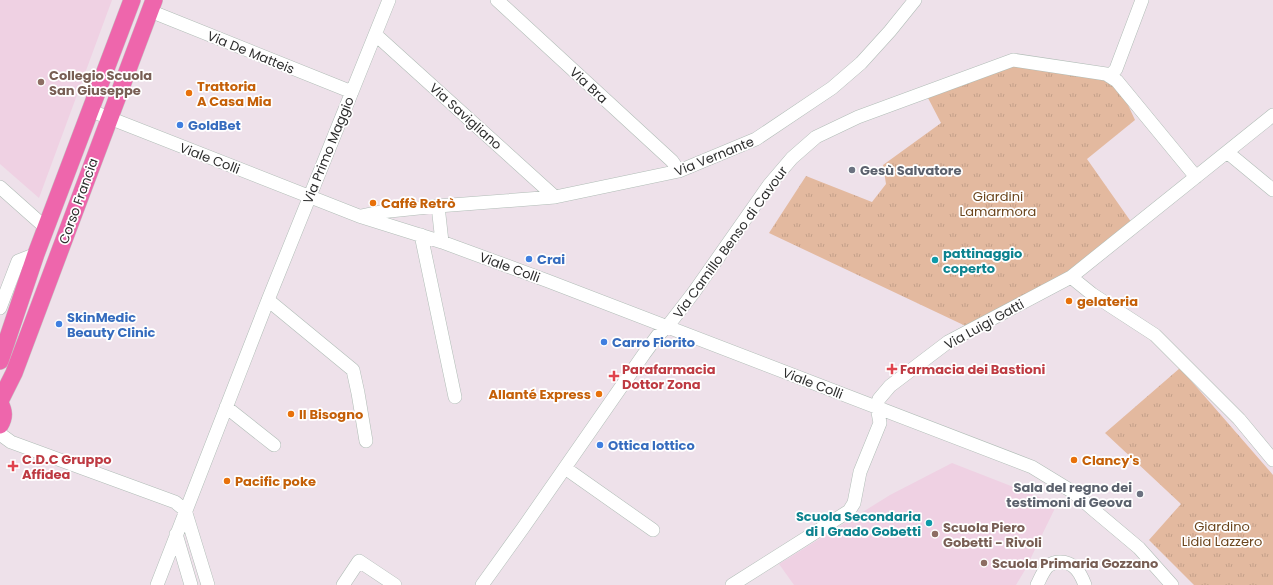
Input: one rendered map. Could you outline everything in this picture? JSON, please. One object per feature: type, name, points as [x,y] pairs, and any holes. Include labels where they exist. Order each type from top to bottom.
[{"type":"main road","name":"Corso Francia","points":[[0,361],[36,254],[132,0]]},
{"type":"main road","name":"Corso Francia","points":[[0,402],[14,373],[152,6]]},
{"type":"main road","points":[[0,402],[4,413],[4,418],[0,425]]},
{"type":"street","name":"Via Primo Maggio","points":[[157,585],[268,300],[389,0]]},
{"type":"street","name":"Via Bra","points":[[497,0],[672,161],[679,171]]},
{"type":"street","name":"Via Vernante","points":[[359,216],[380,212],[438,206],[555,197],[679,171],[756,139],[832,88],[861,63],[915,0]]},
{"type":"street","points":[[1142,0],[1116,69],[1110,76],[1117,81],[1196,177]]},
{"type":"street","name":"Via De Matteis","points":[[152,6],[352,92]]},
{"type":"street","name":"Via Savigliano","points":[[376,35],[555,197]]},
{"type":"street","name":"Via Camillo Benso di Cavour","points":[[482,585],[644,354],[667,327],[750,214],[769,185],[792,158],[816,137],[858,117],[1012,60],[1106,74],[1110,76]]},
{"type":"street","name":"Viale Colli","points":[[90,110],[359,216],[442,242],[1032,467],[1073,492],[1139,548],[1172,585]]},
{"type":"street","name":"Via Luigi Gatti","points":[[877,407],[879,399],[890,386],[948,342],[1071,277],[1273,115]]},
{"type":"street","points":[[1227,152],[1273,190]]},
{"type":"street","points":[[0,186],[46,228]]},
{"type":"street","points":[[438,206],[442,242]]},
{"type":"street","points":[[421,236],[455,397]]},
{"type":"street","points":[[0,308],[18,261],[36,254]]},
{"type":"street","points":[[1071,277],[1092,294],[1155,335],[1238,418],[1273,460]]},
{"type":"street","points":[[268,300],[353,370],[366,441]]},
{"type":"street","points":[[226,407],[274,445]]},
{"type":"street","points":[[732,585],[849,511],[854,503],[860,472],[880,424],[877,407]]},
{"type":"street","points":[[0,434],[11,442],[175,502],[185,510],[208,585]]},
{"type":"street","points":[[565,468],[653,530]]},
{"type":"street","points":[[176,534],[191,585]]},
{"type":"street","points":[[343,585],[359,561],[395,585]]},
{"type":"street","points":[[1037,585],[1047,567],[1053,563],[1059,562],[1069,562],[1076,567],[1084,583]]},
{"type":"shaded area","name":"Collegio Scuola San Giuseppe","points":[[0,0],[112,0],[39,198],[0,164]]},
{"type":"shaded area","name":"Scuola Piero Gobetti - Rivoli","points":[[952,463],[1057,504],[1025,570],[1016,585],[794,585],[779,564],[890,495]]},
{"type":"green space","name":"Giardini Lamarmora","points":[[1019,61],[1117,81],[1135,120],[1087,159],[1134,226],[1071,277],[972,329],[769,233],[806,176],[872,202],[886,184],[883,165],[941,123],[928,98]]},
{"type":"green space","name":"Giardino Lidia Lazzero","points":[[1180,368],[1273,475],[1273,585],[1194,585],[1149,540],[1181,504],[1105,433]]},
{"type":"place","name":"Collegio Scuola San Giuseppe","points":[[41,82]]},
{"type":"place","name":"Trattoria A Casa Mia","points":[[189,93]]},
{"type":"place","name":"GoldBet","points":[[180,125]]},
{"type":"place","name":"Gesù Salvatore","points":[[852,170]]},
{"type":"place","name":"Caffè Retrò","points":[[373,203]]},
{"type":"place","name":"Crai","points":[[529,259]]},
{"type":"place","name":"pattinaggio coperto","points":[[935,260]]},
{"type":"place","name":"gelateria","points":[[1069,301]]},
{"type":"place","name":"SkinMedic Beauty Clinic","points":[[59,324]]},
{"type":"place","name":"Carro Fiorito","points":[[604,342]]},
{"type":"place","name":"Farmacia dei Bastioni","points":[[892,369]]},
{"type":"place","name":"Parafarmacia Dottor Zona","points":[[614,376]]},
{"type":"place","name":"Allanté Express","points":[[599,394]]},
{"type":"place","name":"Il Bisogno","points":[[291,414]]},
{"type":"place","name":"Ottica Iottico","points":[[600,445]]},
{"type":"place","name":"Clancy's","points":[[1074,460]]},
{"type":"place","name":"C.D.C Gruppo Affidea","points":[[13,466]]},
{"type":"place","name":"Pacific poke","points":[[227,481]]},
{"type":"place","name":"Sala del regno dei testimoni di Geova","points":[[1140,494]]},
{"type":"place","name":"Scuola Secondaria di I Grado Gobetti","points":[[929,523]]},
{"type":"place","name":"Scuola Piero Gobetti - Rivoli","points":[[935,534]]},
{"type":"place","name":"Scuola Primaria Gozzano","points":[[984,563]]}]
